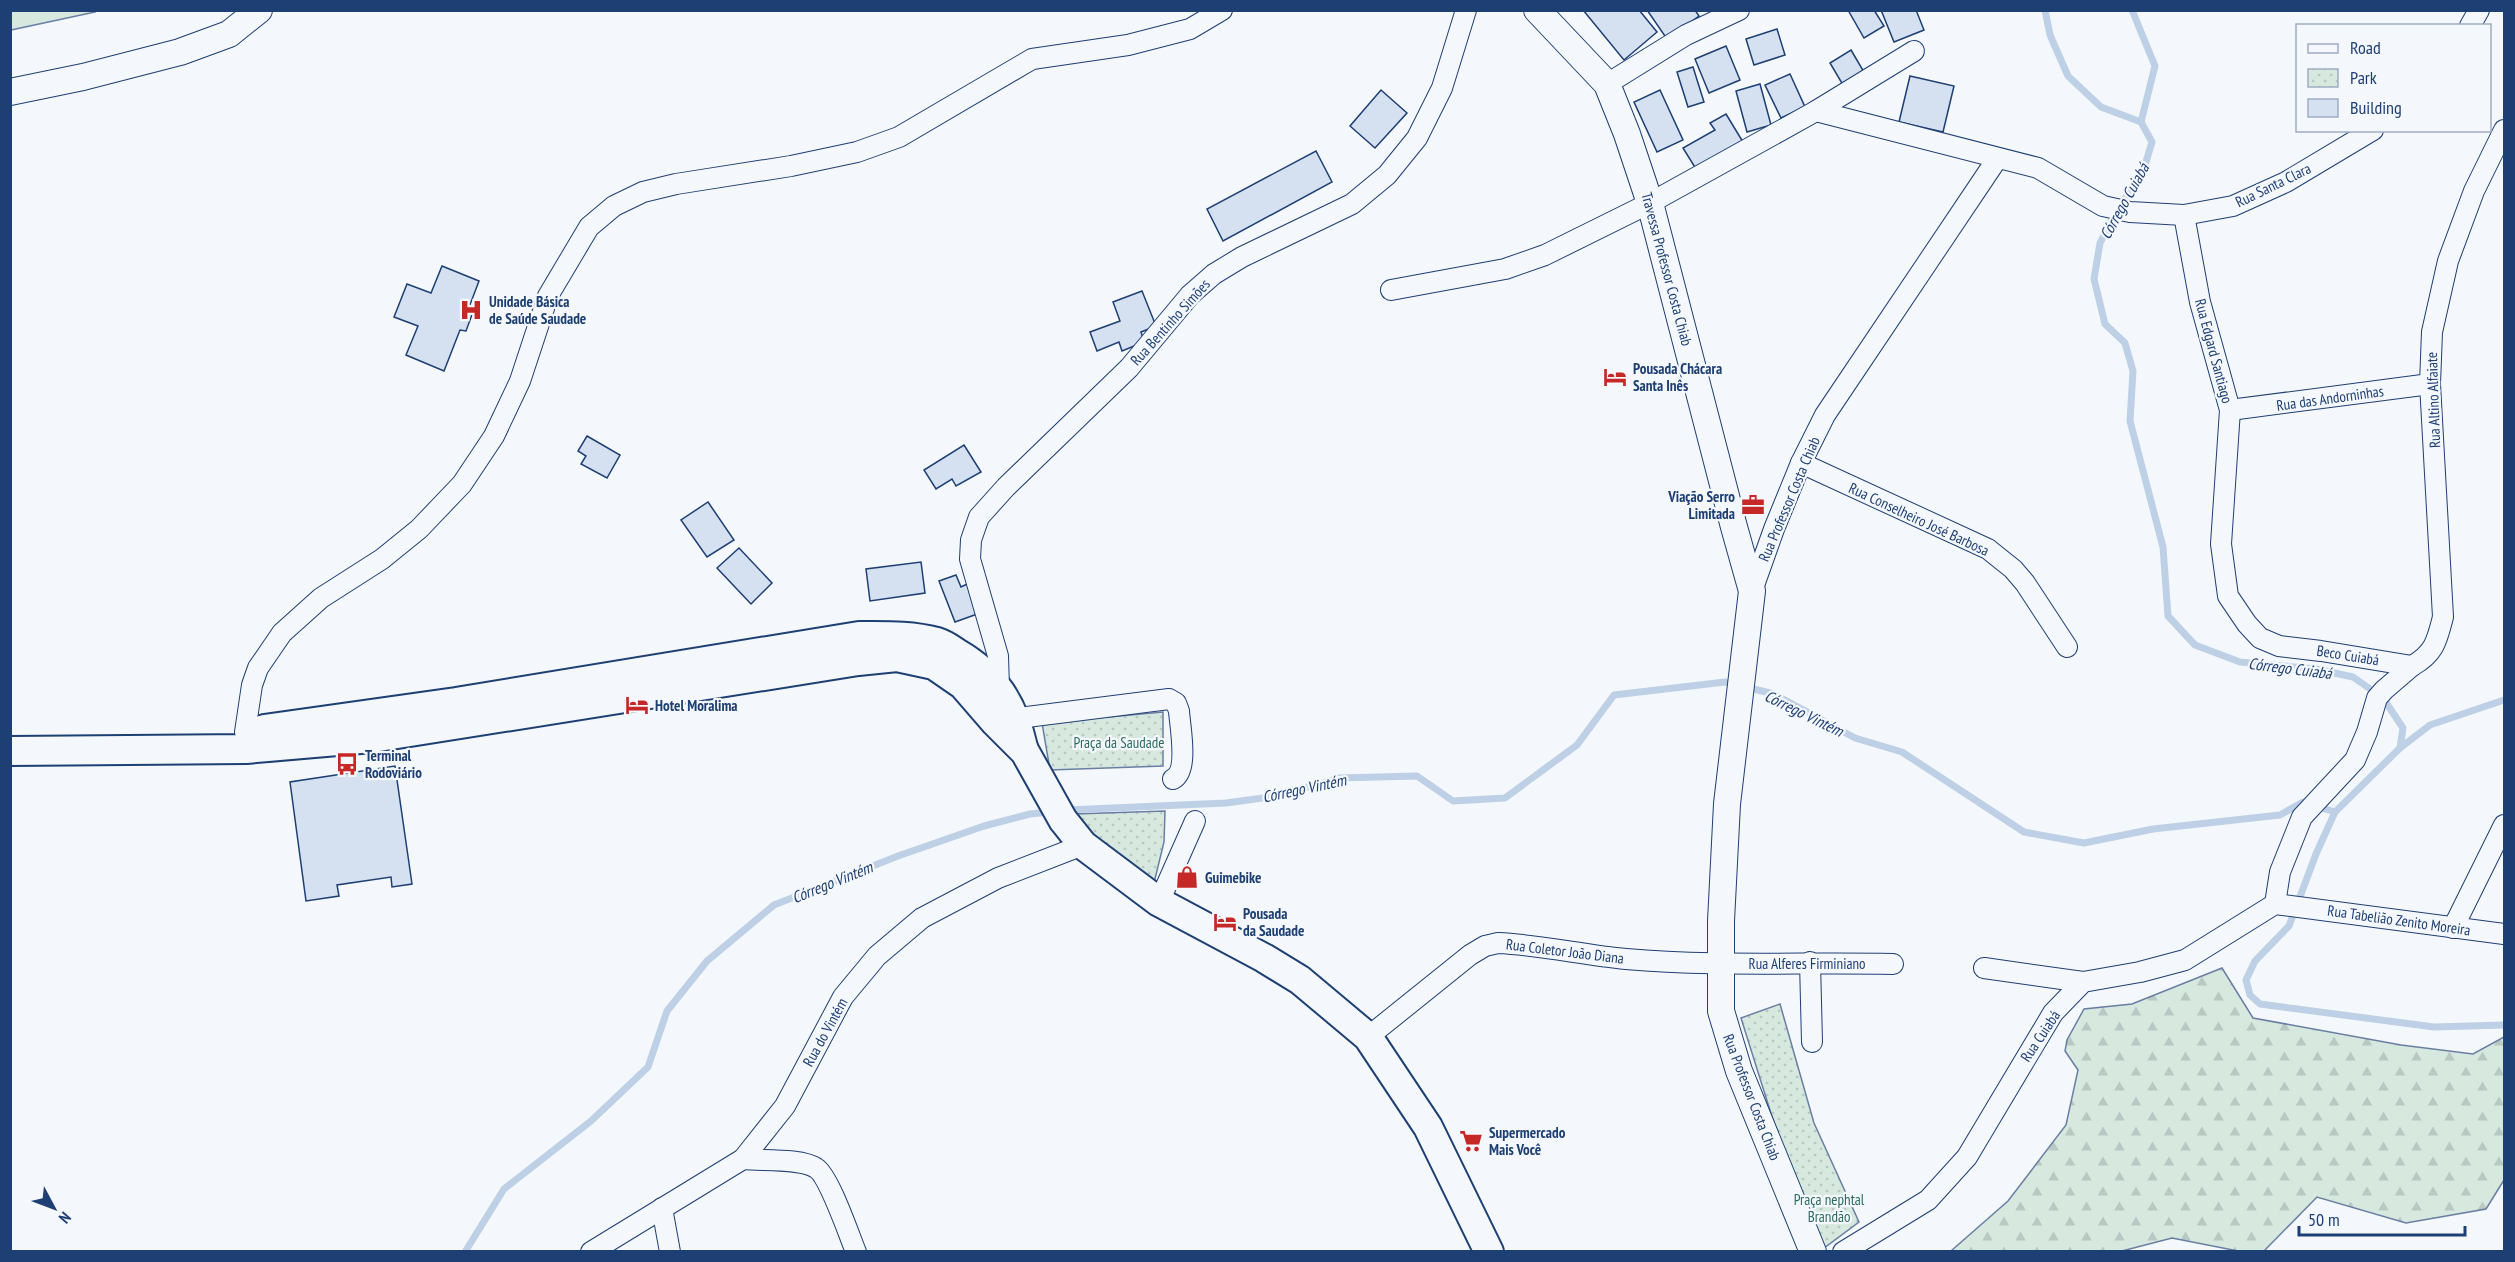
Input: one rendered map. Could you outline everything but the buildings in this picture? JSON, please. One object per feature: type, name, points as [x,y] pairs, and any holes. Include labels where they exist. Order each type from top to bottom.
[{"type":"main road","points":[[10,751],[258,748],[372,738],[458,713],[869,636],[898,635],[939,643],[978,665],[999,688],[1005,720]]},
{"type":"main road","points":[[154,749],[245,732],[458,713],[858,661],[897,657],[934,665],[963,685],[1005,720],[1063,820],[1083,845],[1159,902],[1264,958],[1300,980],[1368,1036],[1428,1127],[1489,1251]]},
{"type":"street","points":[[10,92],[83,77],[180,52],[229,34],[259,10]]},
{"type":"street","points":[[245,732],[252,685],[258,668],[282,633],[321,598],[381,559],[420,529],[462,484],[494,436],[520,381],[548,296],[589,227],[614,206],[643,192],[676,184],[790,166],[857,152],[899,137],[1032,59],[1128,45],[1190,29],[1222,10]]},
{"type":"street","name":"Rua Bentinho Simões","points":[[999,688],[998,656],[970,559],[971,540],[980,517],[1006,487],[1130,368],[1190,295],[1214,274],[1242,257],[1352,204],[1387,175],[1417,138],[1442,88],[1466,10]]},
{"type":"street","name":"Travessa Professor Costa Chiab","points":[[1538,10],[1607,84],[1627,134],[1650,203],[1752,591]]},
{"type":"street","points":[[1607,84],[1686,34],[1739,10]]},
{"type":"street","points":[[2471,24],[2479,10]]},
{"type":"street","points":[[1391,290],[1505,268],[1545,255],[1650,203],[1816,111],[1914,51]]},
{"type":"street","points":[[1816,111],[1997,159]]},
{"type":"street","name":"Rua Altino Alfaiate","points":[[2415,664],[2436,646],[2443,616],[2430,384],[2432,332],[2448,261],[2474,191],[2505,130]]},
{"type":"street","name":"Rua Santa Clara","points":[[1997,159],[2038,168],[2103,206],[2130,212],[2184,215],[2232,206],[2286,182],[2370,132]]},
{"type":"street","name":"Rua Professor Costa Chiab","points":[[1813,1251],[1739,1071],[1721,1011],[1721,921],[1725,838],[1752,591],[1801,463],[1825,415],[1997,159]]},
{"type":"street","name":"Rua Edgard Santiago","points":[[2184,215],[2200,302],[2230,410],[2221,544],[2228,596]]},
{"type":"street","name":"Rua das Andorninhas","points":[[2230,410],[2430,384]]},
{"type":"street","name":"Rua Conselheiro José Barbosa","points":[[1801,463],[1988,549],[2013,569],[2025,583],[2067,647]]},
{"type":"street","name":"Beco Cuiabá","points":[[2228,596],[2247,624],[2260,638],[2279,646],[2415,664]]},
{"type":"street","points":[[1983,968],[2083,982],[2140,972],[2185,960],[2284,905],[2280,872],[2302,817],[2355,760],[2381,694],[2415,664]]},
{"type":"street","points":[[1005,720],[1169,699],[1176,703],[1179,711],[1183,768],[1178,777],[1173,779]]},
{"type":"street","points":[[1159,902],[1194,821]]},
{"type":"street","points":[[2453,928],[2505,825]]},
{"type":"street","name":"Rua do Vintém","points":[[591,1251],[743,1159],[785,1106],[843,998],[878,956],[922,918],[998,878],[1083,845]]},
{"type":"street","name":"Rua Tabelião Zenito Moreira","points":[[2284,905],[2505,934]]},
{"type":"street","name":"Rua Coletor João Diana","points":[[1368,1036],[1470,955],[1485,946],[1498,943],[1625,959],[1722,964]]},
{"type":"street","points":[[1810,962],[1812,1042]]},
{"type":"street","name":"Rua Alferes Firminiano","points":[[1722,964],[1893,963]]},
{"type":"street","name":"Rua Cuiabá","points":[[1843,1251],[1928,1200],[1967,1157],[2048,1021],[2083,982]]},
{"type":"street","points":[[743,1159],[802,1163],[817,1169],[826,1181],[856,1251]]},
{"type":"street","points":[[662,1208],[670,1251]]},
{"type":"green space","points":[[94,10],[95,12],[11,30],[11,11]]},
{"type":"green space","name":"Praça da Saudade","points":[[1163,712],[1163,766],[1050,770],[1042,723]]},
{"type":"green space","points":[[1165,811],[1164,842],[1154,883],[1093,838],[1074,814]]},
{"type":"green space","points":[[2222,968],[2253,1018],[2401,1045],[2473,1054],[2504,1037],[2504,1180],[2486,1209],[2406,1223],[2317,1197],[2264,1251],[2238,1251],[2172,1238],[2122,1251],[1951,1251],[2008,1201],[2066,1125],[2078,1070],[2065,1051],[2067,1040],[2084,1009],[2132,1004]]},
{"type":"green space","name":"Praça nephtal Brandão","points":[[1780,1004],[1814,1123],[1859,1222],[1824,1248],[1780,1142],[1741,1018]]},
{"type":"waterway","name":"Córrego Cuiabá","points":[[2045,10],[2050,35],[2068,76],[2101,107],[2141,122],[2152,142],[2143,172],[2117,210],[2100,243],[2094,279],[2105,324],[2125,343],[2133,371],[2130,421],[2163,547],[2168,616],[2195,645],[2240,662],[2316,669],[2353,677],[2383,698],[2403,728],[2400,748],[2335,812],[2316,854],[2289,926],[2255,961],[2246,980],[2250,995],[2260,1004],[2434,1027],[2504,1025]]},
{"type":"waterway","points":[[2132,10],[2155,66],[2141,122]]},
{"type":"waterway","name":"Córrego Vintém","points":[[1067,810],[1226,803],[1278,796],[1339,778],[1417,776],[1453,801],[1505,798],[1577,745],[1614,695],[1725,682],[1774,694],[1855,738],[1902,752],[2024,832],[2084,843],[2153,829],[2280,815],[2303,802],[2335,812]]},
{"type":"waterway","points":[[2400,748],[2430,725],[2504,700]]},
{"type":"waterway","name":"Córrego Vintém","points":[[465,1252],[504,1189],[591,1121],[648,1067],[667,1011],[707,961],[774,905],[898,856],[984,826],[1030,814],[1050,812]]},
{"type":"place","name":"Unidade Básica de Saúde Saudade","points":[[471,310]]},
{"type":"place","name":"Pousada Chácara Santa Inês","points":[[1615,377]]},
{"type":"place","name":"Viação Serro Limitada","points":[[1753,505]]},
{"type":"place","name":"Hotel Moralima","points":[[637,705]]},
{"type":"place","name":"Terminal Rodoviário","points":[[347,764]]},
{"type":"place","name":"Guimebike","points":[[1187,877]]},
{"type":"place","name":"Pousada da Saudade","points":[[1225,922]]},
{"type":"place","name":"Supermercado Mais Você","points":[[1471,1141]]}]
